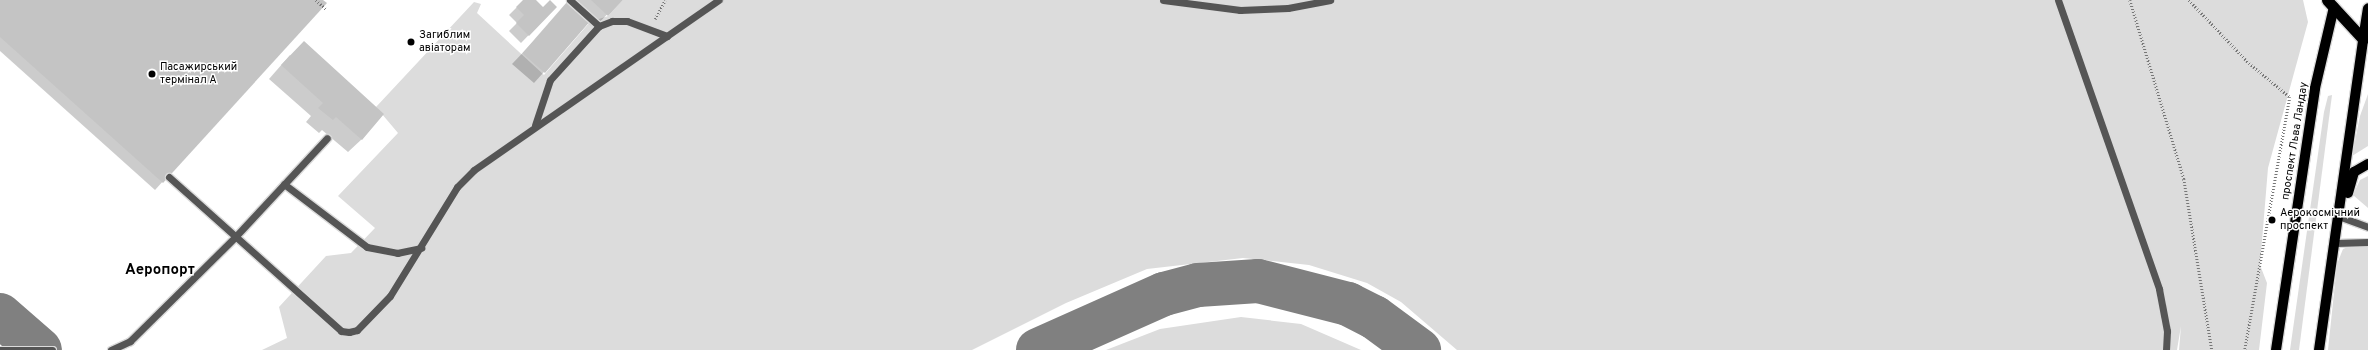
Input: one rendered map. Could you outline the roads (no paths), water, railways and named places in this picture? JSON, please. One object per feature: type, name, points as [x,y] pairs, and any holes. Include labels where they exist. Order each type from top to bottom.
[{"type":"highway","points":[[2332,2],[2365,42]]},
{"type":"highway","points":[[2365,42],[2368,8]]},
{"type":"main road","name":"проспект Льва Ландау","points":[[2276,350],[2315,88],[2332,2]]},
{"type":"main road","points":[[2320,350],[2365,42]]},
{"type":"main road","points":[[2341,214],[2354,172],[2368,164]]},
{"type":"lane","points":[[570,0],[599,26]]},
{"type":"lane","points":[[169,177],[341,331],[349,332],[357,330],[390,296],[421,248],[457,187],[484,162],[535,125],[719,0]]},
{"type":"lane","points":[[1163,0],[1202,7],[1270,9],[1330,0]]},
{"type":"lane","points":[[1202,7],[1209,0]]},
{"type":"lane","points":[[2058,0],[2159,289],[2167,330],[2166,350]]},
{"type":"lane","points":[[535,125],[550,80],[599,26],[612,21],[627,21],[667,36]]},
{"type":"lane","points":[[111,350],[130,341],[235,237],[327,138]]},
{"type":"lane","points":[[284,184],[367,247],[397,253],[421,248]]},
{"type":"lane","points":[[2341,214],[2368,228]]},
{"type":"lane","points":[[2336,243],[2368,242]]},
{"type":"lane","points":[[0,350],[52,350]]},
{"type":"place","name":"Загиблим авіаторам","points":[[411,42]]},
{"type":"place","name":"Пасажирський термінал A","points":[[152,74]]},
{"type":"place","name":"Аерокосмічний проспект","points":[[2272,220]]},
{"type":"district","name":"Аеропорт","points":[[160,271]]}]
